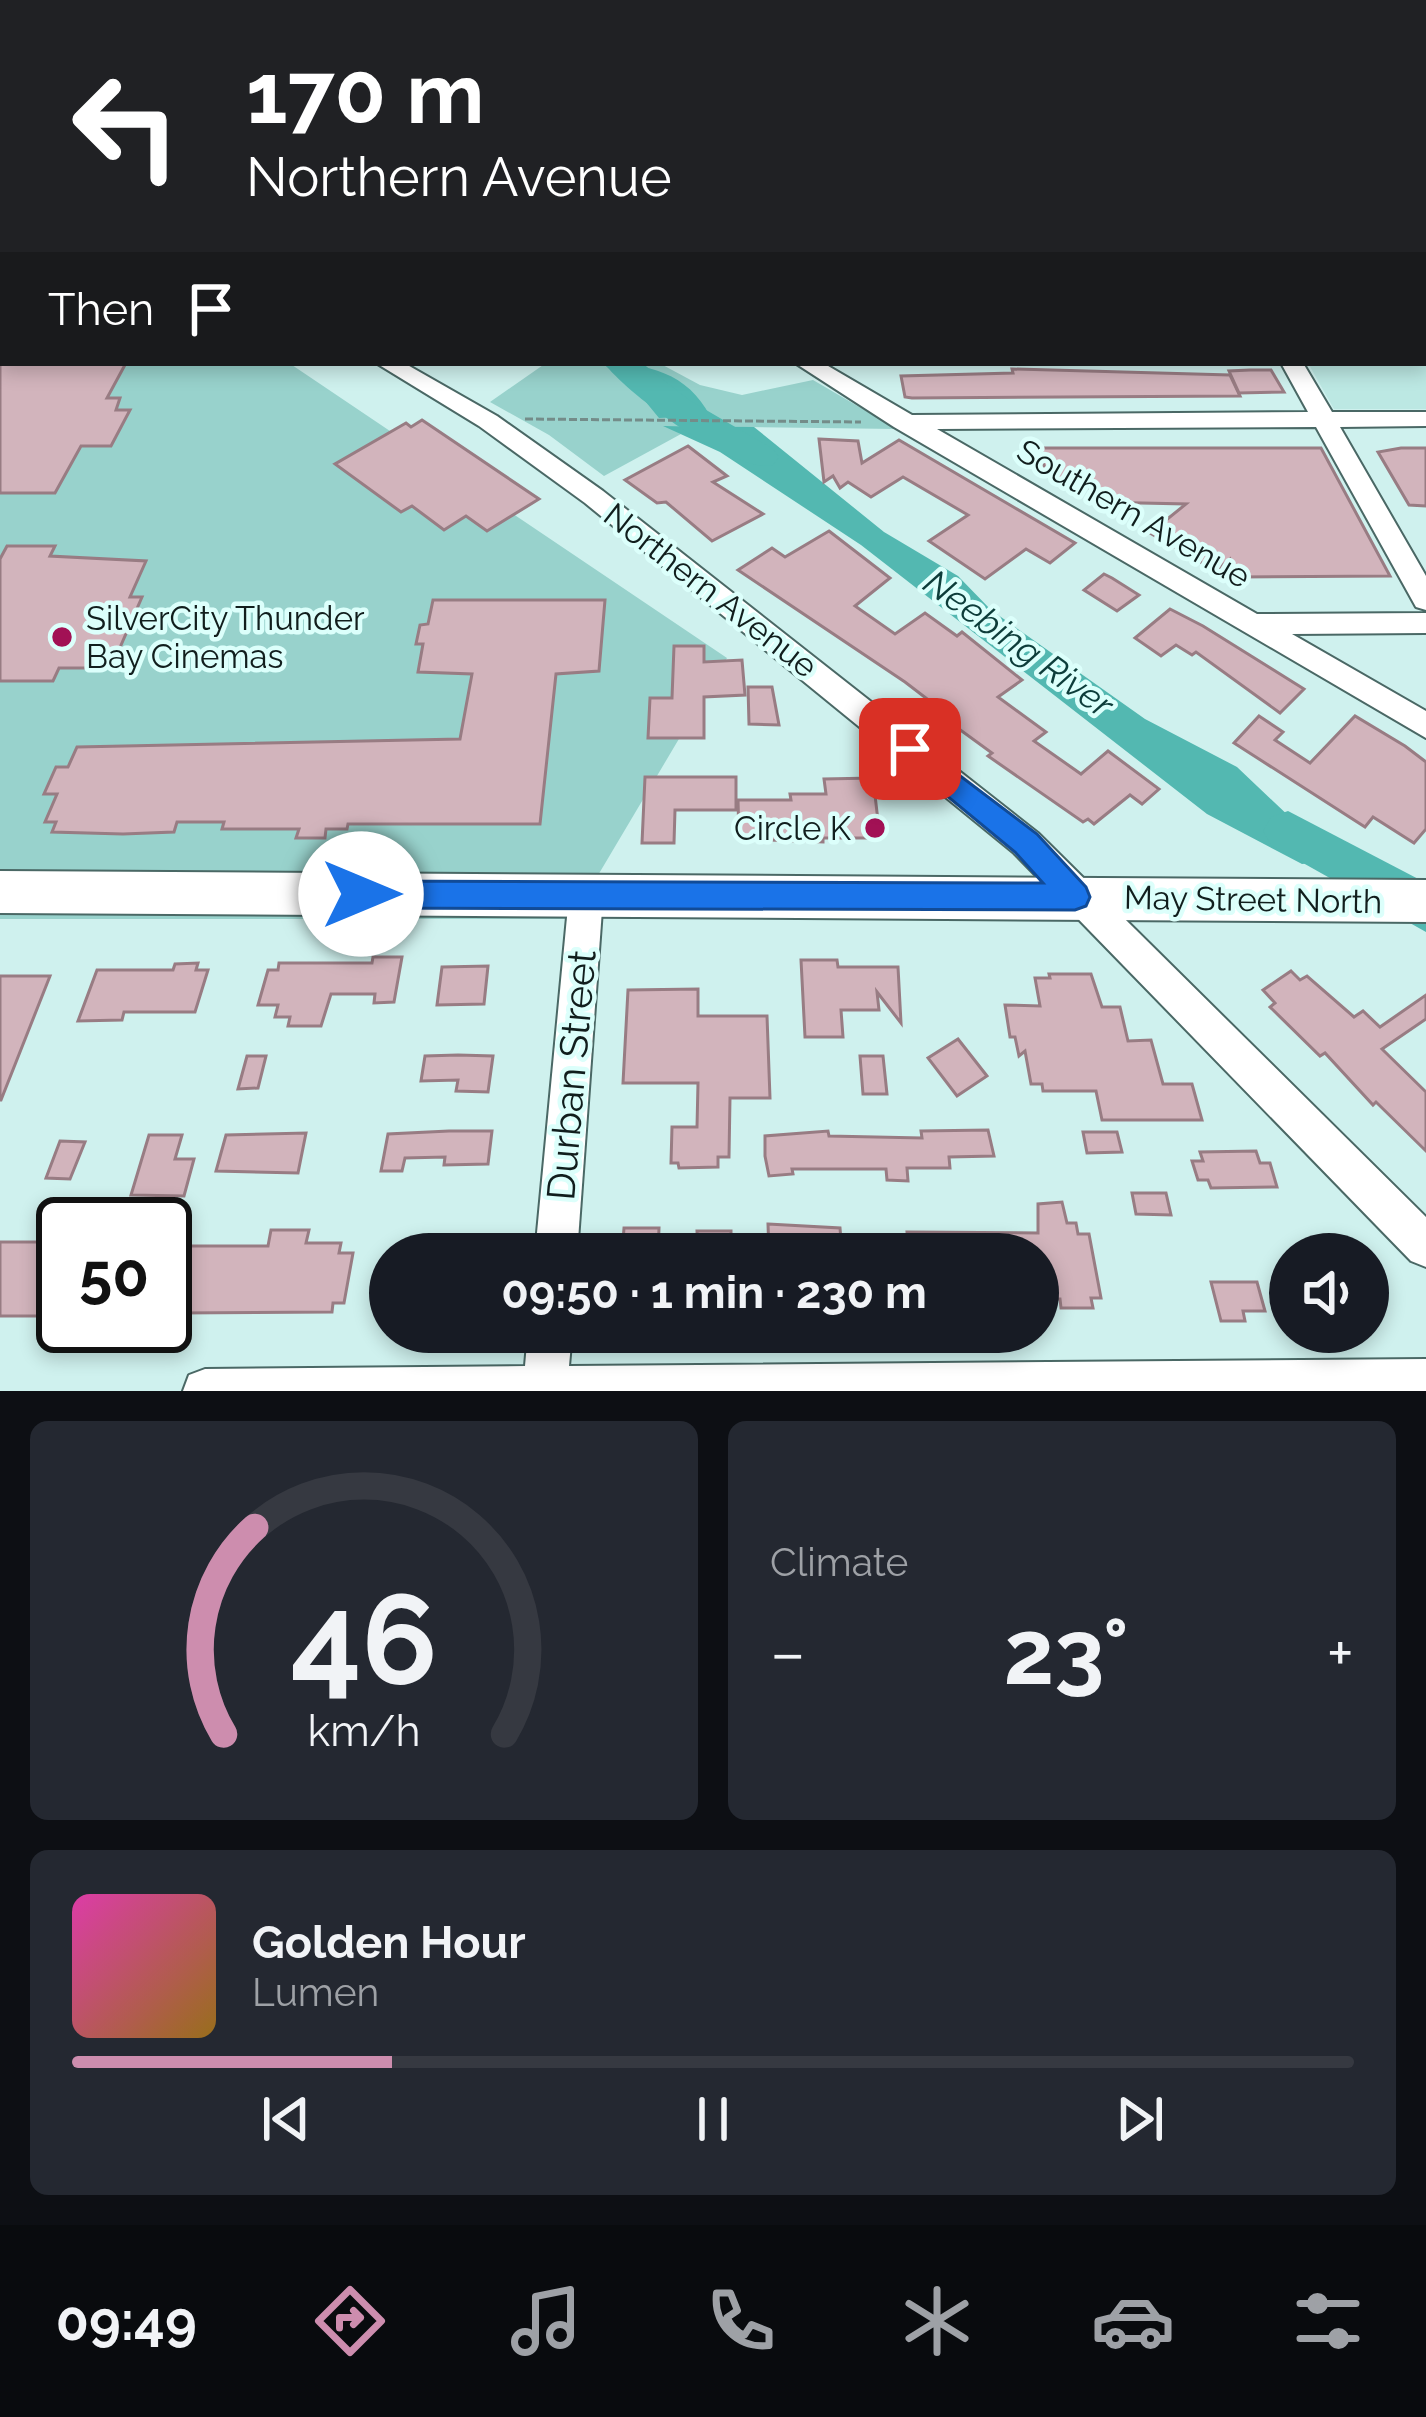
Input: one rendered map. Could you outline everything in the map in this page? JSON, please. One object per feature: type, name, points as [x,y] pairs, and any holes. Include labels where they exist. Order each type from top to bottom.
[{"type":"main road","name":"May Street North","points":[[0,892],[1426,902]]},
{"type":"street","name":"Northern Avenue","points":[[392,366],[481,417],[594,497],[1026,843],[1426,1246]]},
{"type":"street","name":"Southern Avenue","points":[[811,366],[1426,726]]},
{"type":"street","points":[[1294,366],[1426,600]]},
{"type":"street","points":[[903,422],[1426,419]]},
{"type":"street","points":[[1255,624],[1426,623]]},
{"type":"street","name":"Durban Street","points":[[558,1233],[586,896]]},
{"type":"street","points":[[545,1390],[548,1353]]},
{"type":"street","points":[[205,1391],[1426,1381]]},
{"type":"path","points":[[481,417],[862,422]]},
{"type":"shaded area","points":[[0,366],[293,366],[727,658],[572,919],[0,919]]},
{"type":"shaded area","points":[[542,366],[665,366],[700,385],[742,395],[813,380],[897,429],[667,426],[681,434],[604,476],[549,435],[490,402]]},
{"type":"shaded area","points":[[1310,366],[1426,366],[1426,409],[1334,409]]},
{"type":"water","points":[[606,366],[640,366],[665,373],[690,390],[710,416],[659,418],[636,390]]},
{"type":"water","points":[[663,426],[754,427],[884,532],[958,576],[991,610],[1145,719],[1237,767],[1331,856],[1351,859],[1302,864],[1207,814],[861,545],[720,452]]},
{"type":"building","points":[[0,366],[124,366],[107,398],[120,398],[116,410],[130,410],[111,446],[81,446],[55,493],[0,493]]},
{"type":"building","points":[[1012,369],[1230,375],[1240,396],[912,398],[905,397],[901,376],[1013,373]]},
{"type":"building","points":[[1271,370],[1284,392],[1239,393],[1229,371]]},
{"type":"building","points":[[422,420],[539,499],[487,531],[466,516],[444,530],[412,506],[401,512],[335,464],[406,423],[411,427]]},
{"type":"building","points":[[819,439],[858,441],[862,463],[899,440],[1075,543],[1050,563],[1026,549],[985,579],[929,541],[968,515],[903,477],[871,497],[848,482],[840,488],[833,476],[824,482]]},
{"type":"building","points":[[688,446],[727,476],[713,482],[763,514],[712,541],[666,502],[657,503],[625,480]]},
{"type":"building","points":[[1039,448],[1321,448],[1390,576],[1238,577],[1230,559],[1216,571],[1150,533],[1186,504],[1094,502],[1088,482],[1057,482],[1053,469],[1045,469]]},
{"type":"building","points":[[1426,448],[1426,506],[1409,505],[1378,452]]},
{"type":"building","points":[[829,531],[890,578],[855,606],[895,634],[925,613],[957,636],[962,632],[1022,680],[998,697],[1046,732],[1034,741],[1081,774],[1108,751],[1159,789],[1142,804],[1130,795],[1094,824],[1088,819],[1083,822],[988,756],[992,753],[905,682],[738,570],[772,548],[785,557]]},
{"type":"building","name":"SilverCity Thunder Bay Cinemas","points":[[7,546],[55,546],[50,556],[146,561],[130,597],[142,597],[111,668],[59,668],[53,681],[0,681],[0,559]]},
{"type":"building","points":[[1104,574],[1139,595],[1117,611],[1084,590]]},
{"type":"building","points":[[433,600],[605,600],[599,671],[556,674],[540,824],[348,824],[347,829],[326,829],[325,838],[296,838],[299,829],[222,829],[224,822],[177,822],[174,832],[123,834],[52,832],[56,822],[45,822],[57,794],[44,794],[56,767],[68,767],[77,747],[460,739],[472,674],[418,672],[423,644],[416,644],[420,625],[428,624]]},
{"type":"building","points":[[1170,609],[1304,689],[1280,713],[1196,652],[1192,655],[1176,645],[1161,656],[1135,638]]},
{"type":"building","points":[[674,646],[704,646],[704,662],[742,660],[745,695],[704,697],[704,738],[648,738],[650,698],[672,698]]},
{"type":"building","points":[[748,687],[772,687],[779,725],[749,724]]},
{"type":"building","points":[[1259,716],[1283,732],[1275,740],[1310,763],[1355,716],[1405,746],[1426,762],[1426,829],[1414,843],[1373,817],[1365,827],[1234,743]]},
{"type":"building","points":[[645,777],[736,777],[736,810],[675,810],[674,843],[642,843]]},
{"type":"building","points":[[873,778],[880,838],[739,839],[738,800],[791,800],[790,794],[826,794],[824,779]]},
{"type":"building","points":[[373,957],[402,957],[394,1002],[374,1003],[375,994],[331,994],[321,1026],[288,1026],[290,1017],[275,1017],[278,1005],[258,1005],[268,970],[278,970],[279,963],[372,963]]},
{"type":"building","points":[[801,960],[837,960],[838,967],[898,967],[901,1023],[877,992],[879,1010],[841,1010],[843,1037],[805,1037]]},
{"type":"building","points":[[198,963],[196,970],[208,970],[195,1012],[124,1012],[122,1020],[78,1021],[97,970],[173,970],[175,964]]},
{"type":"building","points":[[488,966],[484,1004],[437,1005],[442,967]]},
{"type":"building","points":[[1291,971],[1300,980],[1307,976],[1354,1017],[1363,1011],[1380,1027],[1426,995],[1426,1019],[1382,1049],[1426,1092],[1426,1151],[1270,1007],[1275,1003],[1263,990]]},
{"type":"building","points":[[1049,974],[1091,974],[1102,1007],[1120,1007],[1128,1041],[1151,1040],[1163,1084],[1192,1084],[1202,1120],[1102,1120],[1096,1091],[1043,1091],[1042,1084],[1031,1084],[1025,1051],[1019,1056],[1015,1037],[1010,1037],[1005,1005],[1040,1006],[1035,978],[1050,978]]},
{"type":"building","points":[[0,976],[50,976],[1,1100],[0,1100]]},
{"type":"building","points":[[698,989],[698,1016],[767,1016],[770,1098],[730,1098],[729,1157],[718,1157],[718,1167],[679,1168],[678,1163],[671,1163],[672,1127],[697,1127],[698,1083],[623,1083],[628,990]]},
{"type":"building","points":[[958,1039],[987,1076],[957,1096],[928,1058]]},
{"type":"building","points":[[247,1056],[266,1056],[258,1088],[238,1089]]},
{"type":"building","points":[[425,1056],[493,1056],[488,1092],[456,1091],[458,1080],[421,1081]]},
{"type":"building","points":[[860,1056],[883,1056],[887,1094],[863,1094]]},
{"type":"building","points":[[988,1130],[994,1156],[949,1157],[950,1168],[907,1168],[908,1181],[887,1180],[886,1169],[792,1169],[793,1174],[769,1176],[765,1156],[765,1136],[828,1131],[829,1136],[922,1138],[921,1131]]},
{"type":"building","points":[[492,1131],[488,1164],[444,1165],[445,1157],[405,1158],[402,1171],[381,1171],[388,1134]]},
{"type":"building","points":[[1083,1132],[1117,1132],[1122,1152],[1087,1153]]},
{"type":"building","points":[[306,1133],[298,1173],[216,1171],[226,1135]]},
{"type":"building","points":[[149,1135],[182,1135],[175,1159],[194,1159],[184,1196],[131,1195]]},
{"type":"building","points":[[60,1141],[85,1142],[70,1179],[46,1178]]},
{"type":"building","points":[[1256,1151],[1260,1163],[1270,1163],[1277,1187],[1211,1188],[1208,1180],[1198,1180],[1192,1161],[1203,1161],[1200,1152]]},
{"type":"building","points":[[1132,1193],[1166,1193],[1171,1215],[1136,1214]]},
{"type":"building","points":[[1062,1202],[1067,1223],[1076,1223],[1078,1234],[1089,1234],[1101,1298],[1091,1298],[1093,1308],[1061,1308],[1059,1233],[1038,1233],[1038,1204]]},
{"type":"building","points":[[768,1224],[840,1228],[840,1233],[768,1233]]},
{"type":"building","points":[[624,1228],[659,1228],[659,1233],[624,1233]]},
{"type":"building","points":[[271,1230],[309,1230],[306,1243],[341,1243],[339,1253],[353,1253],[344,1303],[333,1303],[332,1312],[192,1313],[192,1246],[268,1246]]},
{"type":"building","points":[[0,1242],[36,1242],[36,1316],[0,1316]]},
{"type":"building","points":[[1211,1282],[1257,1282],[1265,1311],[1243,1311],[1245,1321],[1221,1321]]},
{"type":"waterway","name":"Neebing River","points":[[625,366],[676,408],[760,457]]},
{"type":"waterway","name":"Neebing River","points":[[1288,831],[1426,909]]},
{"type":"place","name":"SilverCity Thunder Bay Cinemas","points":[[62,637]]},
{"type":"place","name":"Circle K","points":[[875,828]]},
{"type":"route","points":[[361,894],[1075,897],[1026,843],[910,749]]}]
